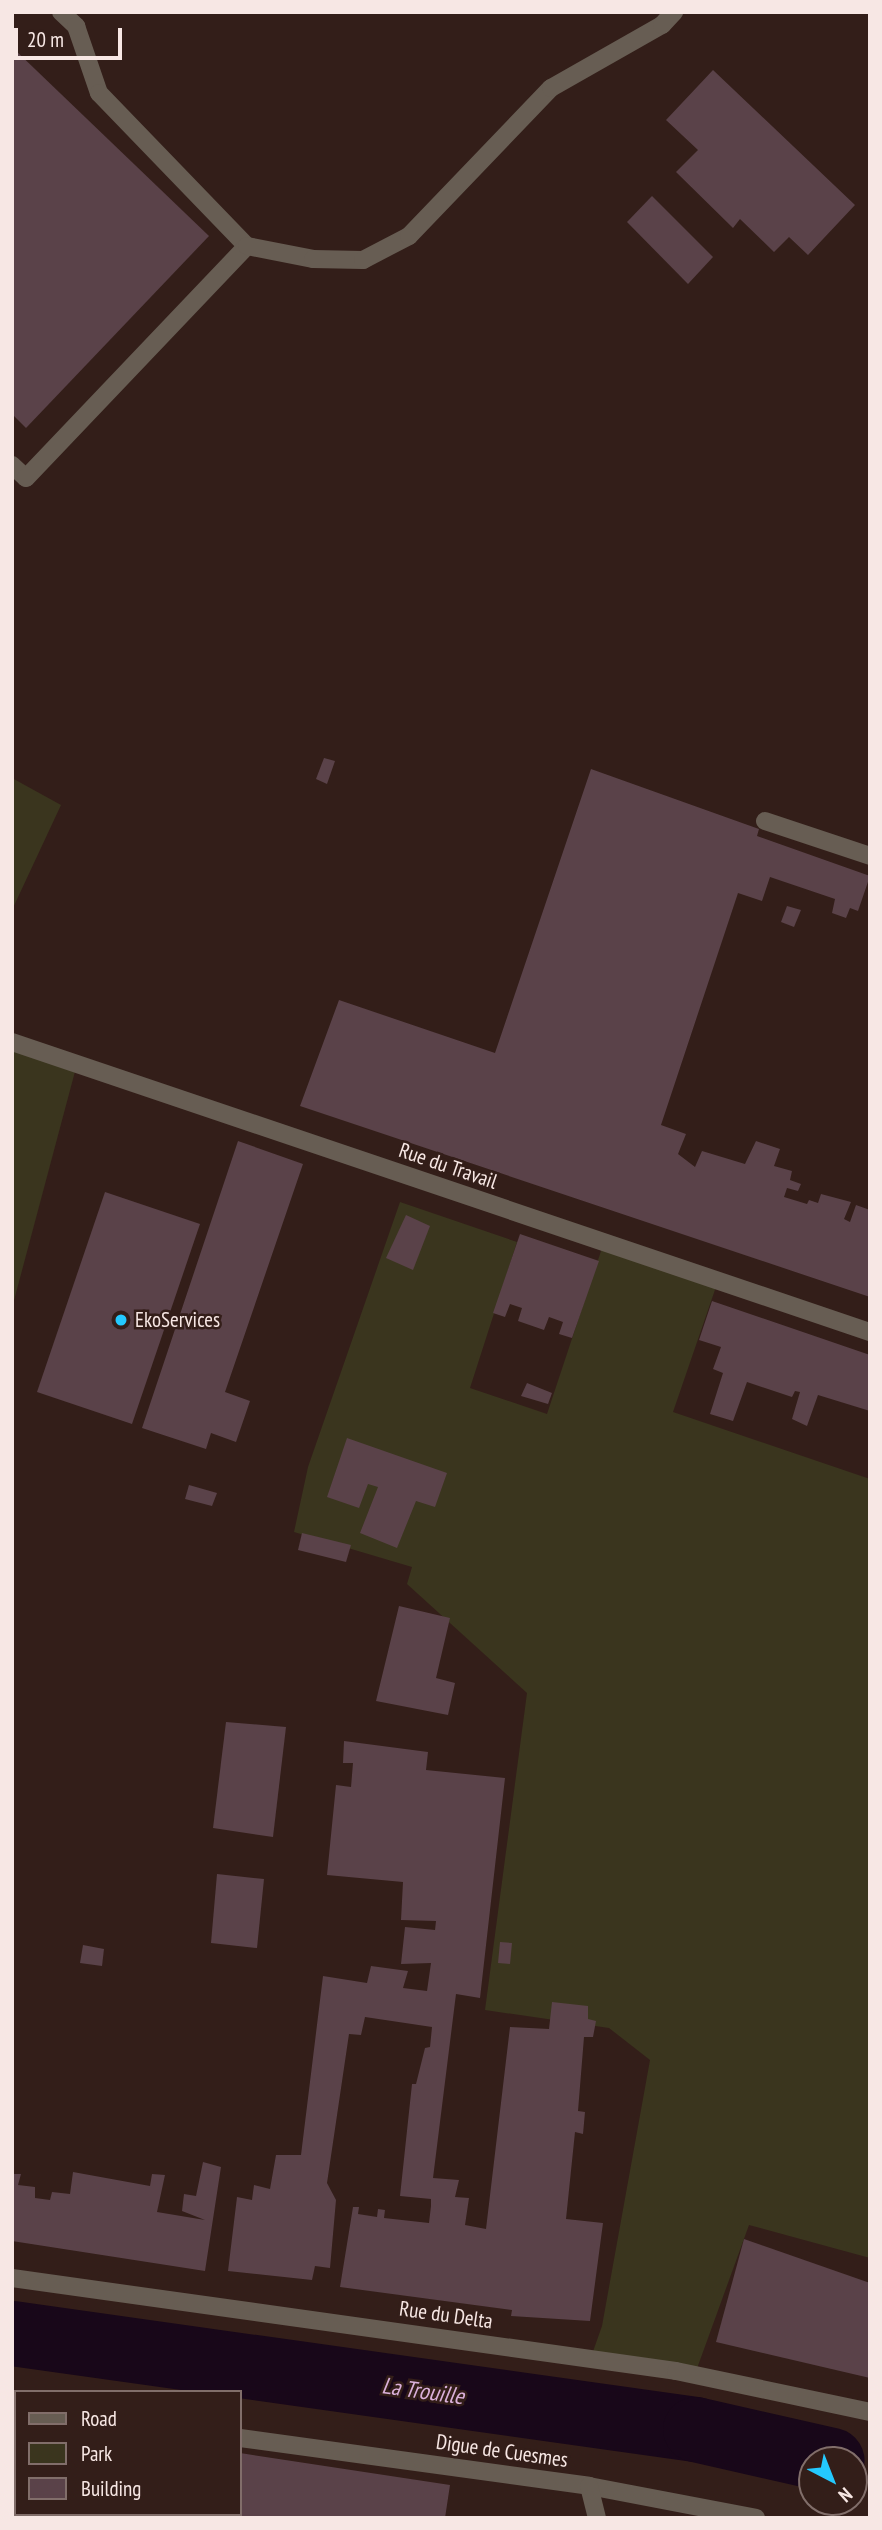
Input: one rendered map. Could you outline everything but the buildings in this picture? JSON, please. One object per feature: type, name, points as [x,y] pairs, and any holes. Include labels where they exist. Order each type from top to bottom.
[{"type":"street","points":[[61,12],[76,26],[99,93],[247,246],[313,259],[363,260],[409,236],[551,88],[662,25],[674,12]]},
{"type":"street","points":[[12,465],[26,478],[247,246]]},
{"type":"street","points":[[765,821],[870,856]]},
{"type":"street","name":"Rue du Travail","points":[[12,1042],[870,1332]]},
{"type":"street","name":"Rue du Delta","points":[[12,2278],[676,2371],[870,2412]]},
{"type":"street","name":"Digue de Cuesmes","points":[[242,2438],[589,2486],[756,2518]]},
{"type":"street","points":[[589,2486],[597,2518]]},
{"type":"green space","points":[[12,778],[61,805],[12,910]]},
{"type":"green space","points":[[12,1042],[77,1064],[12,1308]]},
{"type":"green space","points":[[400,1202],[517,1242],[470,1388],[547,1414],[604,1242],[718,1281],[673,1412],[870,1479],[870,2258],[749,2225],[695,2374],[590,2360],[602,2326],[650,2060],[609,2028],[485,2010],[527,1693],[407,1584],[412,1567],[294,1532],[308,1467]]},
{"type":"waterway","name":"La Trouille","points":[[12,2333],[695,2429],[798,2452]]},
{"type":"place","name":"EkoServices","points":[[121,1320]]}]
